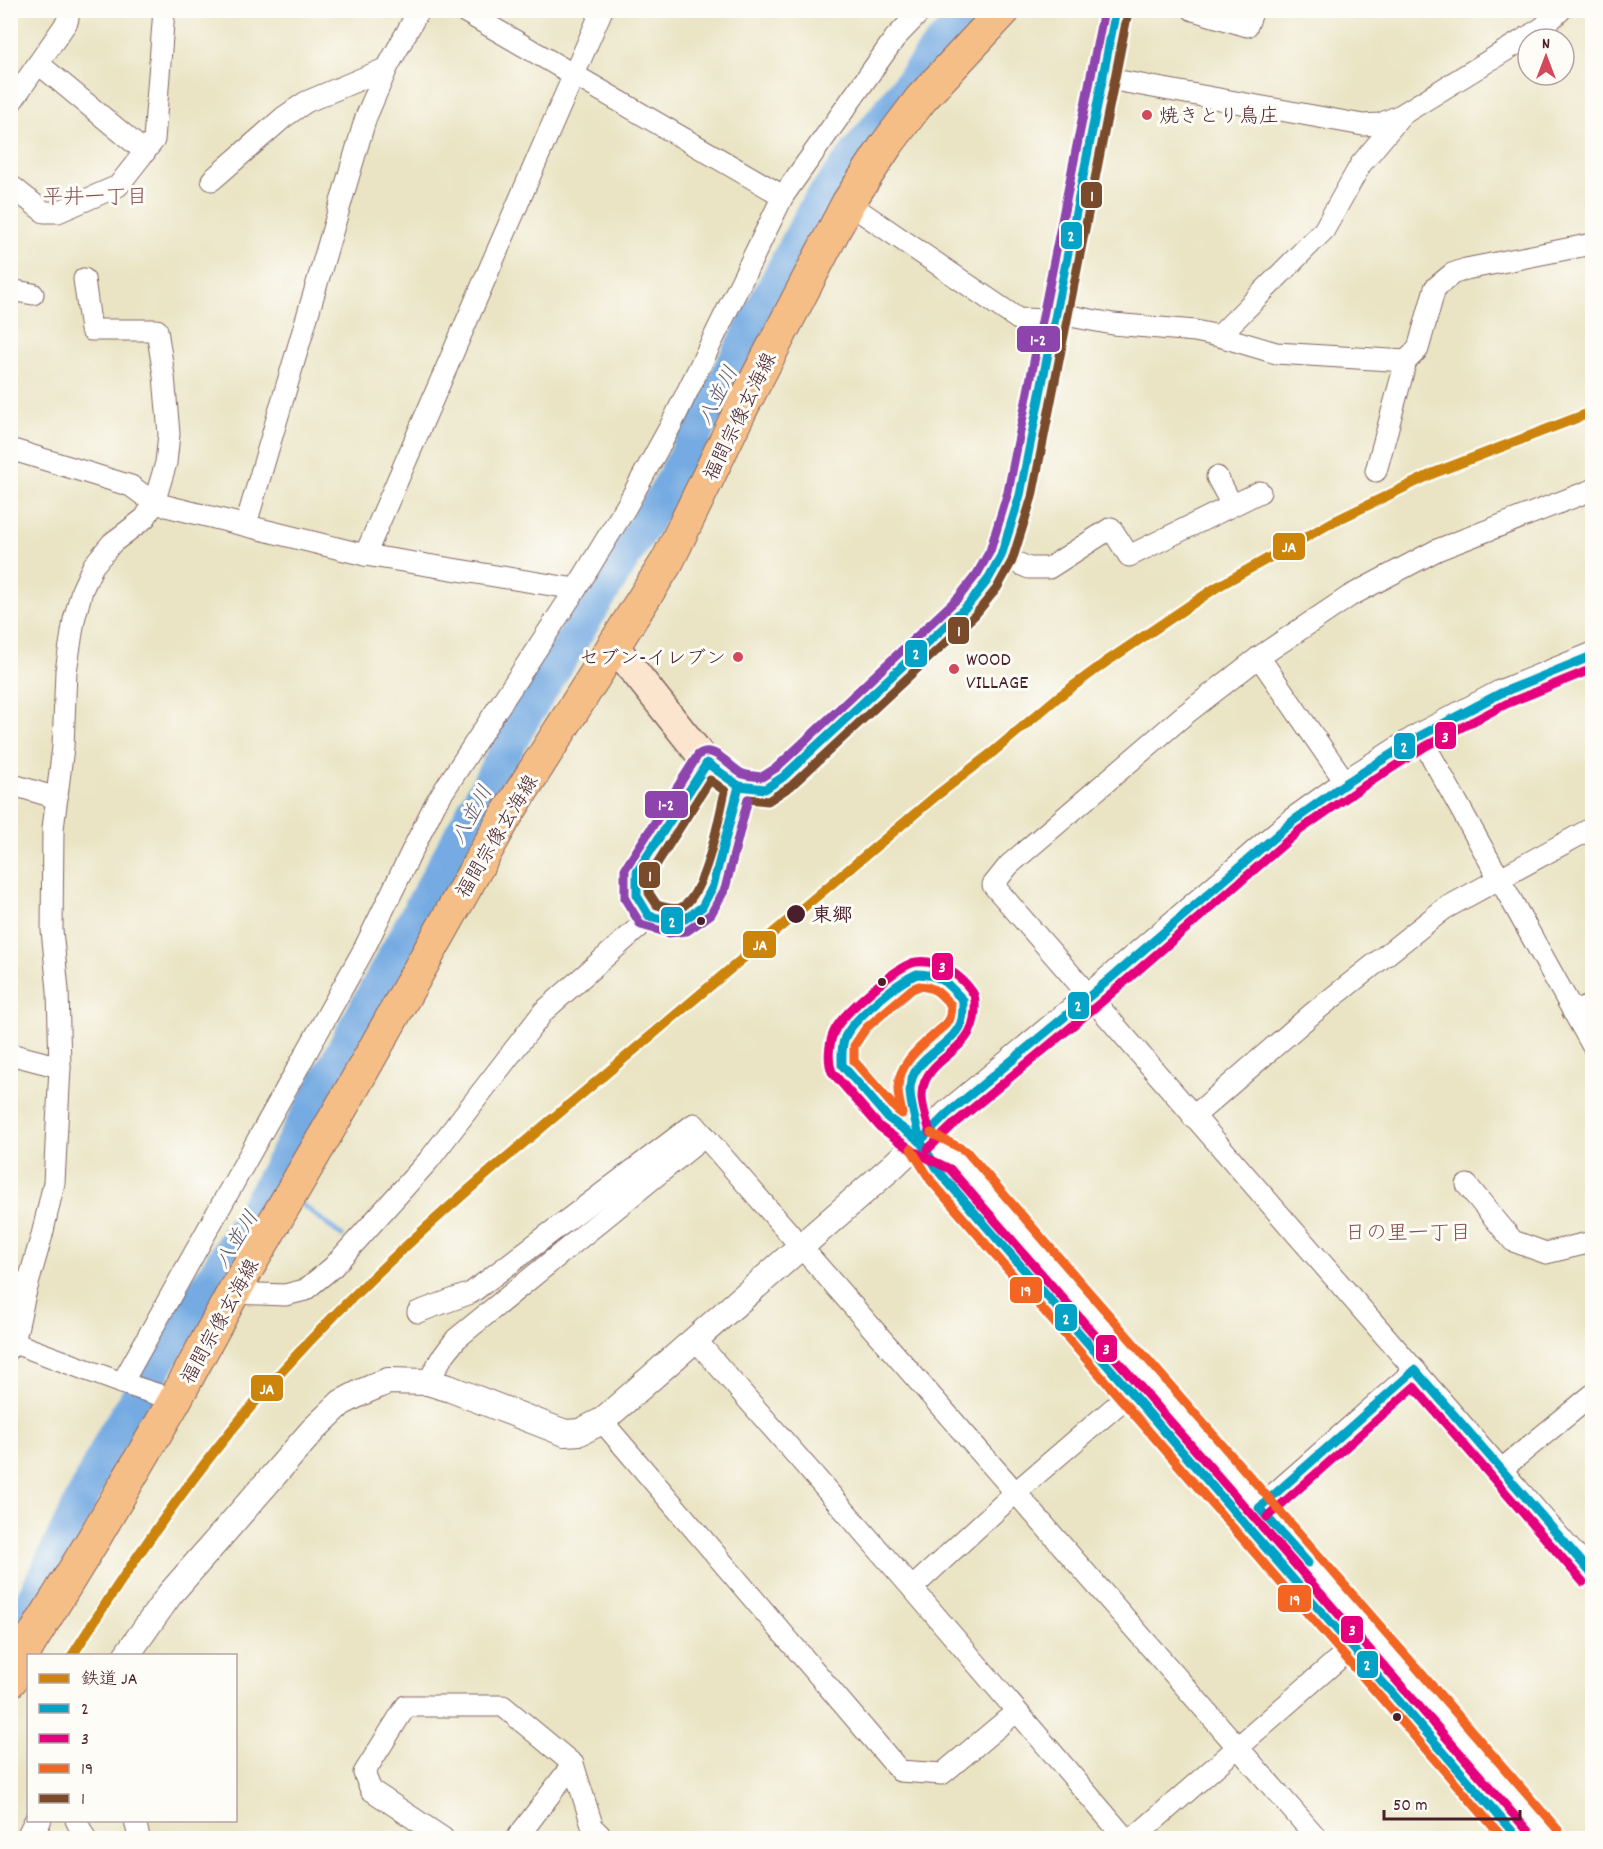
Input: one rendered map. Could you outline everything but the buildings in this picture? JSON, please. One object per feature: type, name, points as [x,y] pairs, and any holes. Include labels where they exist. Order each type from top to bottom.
[{"type":"main road","name":"福間宗像玄海線","points":[[10,1681],[29,1644],[96,1535],[167,1398],[233,1293],[348,1096],[504,819],[668,560],[750,392],[848,203],[887,144],[921,99],[1004,10]]},
{"type":"main road","points":[[615,647],[707,764],[739,786],[765,789],[783,777],[967,606],[987,581],[1001,556],[1020,495],[1116,10]]},
{"type":"street","points":[[10,104],[67,22],[70,10]]},
{"type":"street","points":[[10,184],[44,212],[58,212],[117,186],[154,140],[164,10]]},
{"type":"street","points":[[246,524],[366,117],[387,68],[419,10]]},
{"type":"street","points":[[462,10],[783,196]]},
{"type":"street","points":[[365,555],[602,10]]},
{"type":"street","points":[[125,1384],[363,951],[435,804],[576,589],[626,507],[671,425],[783,196],[895,38],[922,10]]},
{"type":"street","points":[[1193,10],[1247,26],[1254,10]]},
{"type":"street","points":[[1103,78],[1363,125],[1380,124],[1401,115],[1542,28],[1561,10]]},
{"type":"street","points":[[39,64],[145,152]]},
{"type":"street","points":[[212,180],[284,117],[306,102],[387,68]]},
{"type":"street","points":[[1219,336],[1324,230],[1361,164],[1401,115]]},
{"type":"street","points":[[848,203],[1018,319],[1056,320],[1070,316],[1113,324],[1196,331],[1276,353],[1406,361]]},
{"type":"street","points":[[1376,471],[1406,361],[1418,349],[1435,288],[1452,274],[1466,269],[1593,244]]},
{"type":"street","points":[[84,279],[91,330],[157,330],[169,434],[166,463],[154,503],[145,518],[112,543],[93,566],[82,590],[74,620],[66,671],[63,747],[53,829],[52,930],[58,990],[60,1067],[54,1183],[42,1235],[18,1286],[12,1346],[167,1398]]},
{"type":"street","points":[[10,290],[33,294]]},
{"type":"street","points":[[10,449],[131,486],[154,503],[365,555],[576,589]]},
{"type":"street","points":[[1218,477],[1232,505]]},
{"type":"street","points":[[1001,556],[1029,568],[1049,568],[1111,528],[1129,556],[1260,492]]},
{"type":"street","points":[[1592,492],[1437,550],[1350,596],[1259,657],[1183,716],[1009,865],[993,885],[1593,1574]]},
{"type":"street","points":[[127,1654],[170,1594],[313,1430],[341,1403],[388,1381],[428,1382],[565,1433],[580,1432],[602,1421],[920,1141],[947,1114],[1091,995],[1293,821],[1346,783],[1420,736],[1501,693],[1593,656]]},
{"type":"street","points":[[1259,657],[1346,783]]},
{"type":"street","points":[[1420,736],[1500,877],[1583,1008],[1593,1045]]},
{"type":"street","points":[[10,784],[57,798]]},
{"type":"street","points":[[1194,1117],[1313,1013],[1444,909],[1593,828]]},
{"type":"street","points":[[233,1293],[285,1295],[305,1290],[333,1267],[429,1160],[544,1011],[649,916]]},
{"type":"street","points":[[10,1054],[60,1067]]},
{"type":"street","points":[[418,1312],[471,1293],[694,1124],[1317,1839]]},
{"type":"street","points":[[428,1382],[456,1339],[705,1136]]},
{"type":"street","points":[[920,1141],[940,1173],[1131,1393],[1251,1515],[1549,1839]]},
{"type":"street","points":[[920,1141],[957,1159],[1251,1515],[1352,1647],[1518,1839]]},
{"type":"street","points":[[1467,1185],[1513,1241],[1546,1253],[1593,1242]]},
{"type":"street","points":[[695,1339],[912,1588],[1125,1839]]},
{"type":"street","points":[[1251,1515],[1415,1370]]},
{"type":"street","points":[[912,1588],[1016,1492],[1131,1393]]},
{"type":"street","points":[[1502,1468],[1593,1395]]},
{"type":"street","points":[[602,1421],[900,1771],[942,1774],[1016,1712]]},
{"type":"street","points":[[1134,1839],[1352,1647]]},
{"type":"street","points":[[443,1839],[371,1790],[364,1773],[406,1706],[503,1706],[573,1764],[593,1828],[603,1839]]},
{"type":"street","points":[[517,1839],[573,1764]]},
{"type":"street","points":[[29,1839],[38,1822]]},
{"type":"street","points":[[76,1822],[85,1839]]},
{"type":"street","points":[[135,1822],[140,1839]]},
{"type":"waterway","name":"八並川","points":[[10,1645],[114,1434],[266,1191],[522,721],[670,484],[816,206],[936,49],[972,10]]},
{"type":"waterway","points":[[271,1180],[282,1189]]},
{"type":"waterway","points":[[299,1202],[342,1236]]},
{"type":"rail line","name":"JA","points":[[73,1654],[137,1557],[206,1462],[283,1370],[341,1309],[432,1222],[495,1167],[936,796],[1057,698],[1217,587],[1331,523],[1434,473],[1592,412]]},
{"type":"transit line","name":"1-2","points":[[748,799],[725,889],[711,914],[687,931],[669,933],[641,925],[625,899],[625,869],[698,755],[704,752],[716,754],[747,775],[762,777],[776,768],[958,598],[977,574],[990,551],[1008,492],[1104,10]]},
{"type":"transit line","name":"2","points":[[739,786],[765,789],[783,777],[967,606],[987,581],[1001,556],[1020,495],[1116,10]]},
{"type":"transit line","name":"1","points":[[748,799],[768,801],[791,786],[975,615],[997,588],[1012,561],[1032,497],[1128,12]]},
{"type":"transit line","name":"2","points":[[920,1141],[947,1114],[1091,995],[1293,821],[1346,783],[1420,736],[1501,693],[1592,656]]},
{"type":"transit line","name":"3","points":[[928,1149],[955,1123],[1099,1004],[1300,830],[1426,746],[1506,704],[1592,669]]},
{"type":"transit line","name":"2","points":[[707,763],[739,786],[713,886],[702,907],[685,919],[671,921],[649,916],[637,896],[637,872],[707,763]]},
{"type":"transit line","name":"1","points":[[710,780],[725,791],[704,873],[689,901],[680,908],[657,905],[649,893],[649,876],[710,780]]},
{"type":"transit line","name":"3","points":[[913,1151],[880,1127],[832,1072],[829,1056],[830,1044],[836,1028],[850,1011],[898,971],[916,962],[932,963],[955,974],[968,986],[975,1000],[973,1024],[968,1035],[936,1066],[924,1084],[922,1102],[930,1133]]},
{"type":"transit line","name":"2","points":[[917,974],[938,978],[963,1000],[962,1019],[958,1029],[917,1068],[912,1078],[910,1096],[920,1141],[888,1118],[842,1065],[845,1037],[857,1020],[877,1001],[917,974]]},
{"type":"transit line","name":"19","points":[[919,986],[937,991],[951,1005],[950,1017],[946,1024],[914,1053],[902,1070],[898,1090],[902,1114],[854,1061],[854,1046],[866,1028],[912,989],[919,986]]},
{"type":"transit line","name":"19","points":[[931,1133],[966,1151],[1558,1830]]},
{"type":"transit line","name":"2","points":[[920,1141],[940,1173],[1518,1838]]},
{"type":"transit line","name":"19","points":[[911,1149],[931,1181],[1503,1838]]},
{"type":"transit line","name":"3","points":[[915,1152],[950,1169],[1534,1838]]},
{"type":"transit line","name":"2","points":[[1308,1563],[1259,1508],[1415,1370],[1592,1574]]},
{"type":"transit line","name":"3","points":[[1267,1517],[1414,1387],[1583,1582]]},
{"type":"place","name":"焼きとり鳥庄","points":[[1147,115]]},
{"type":"place","name":"セブン-イレブン","points":[[738,657]]},
{"type":"place","name":"WOOD VILLAGE","points":[[954,669]]},
{"type":"place","name":"東郷","points":[[796,914]]},
{"type":"district","name":"平井一丁目","points":[[95,196]]},
{"type":"district","name":"日の里一丁目","points":[[1408,1232]]}]
